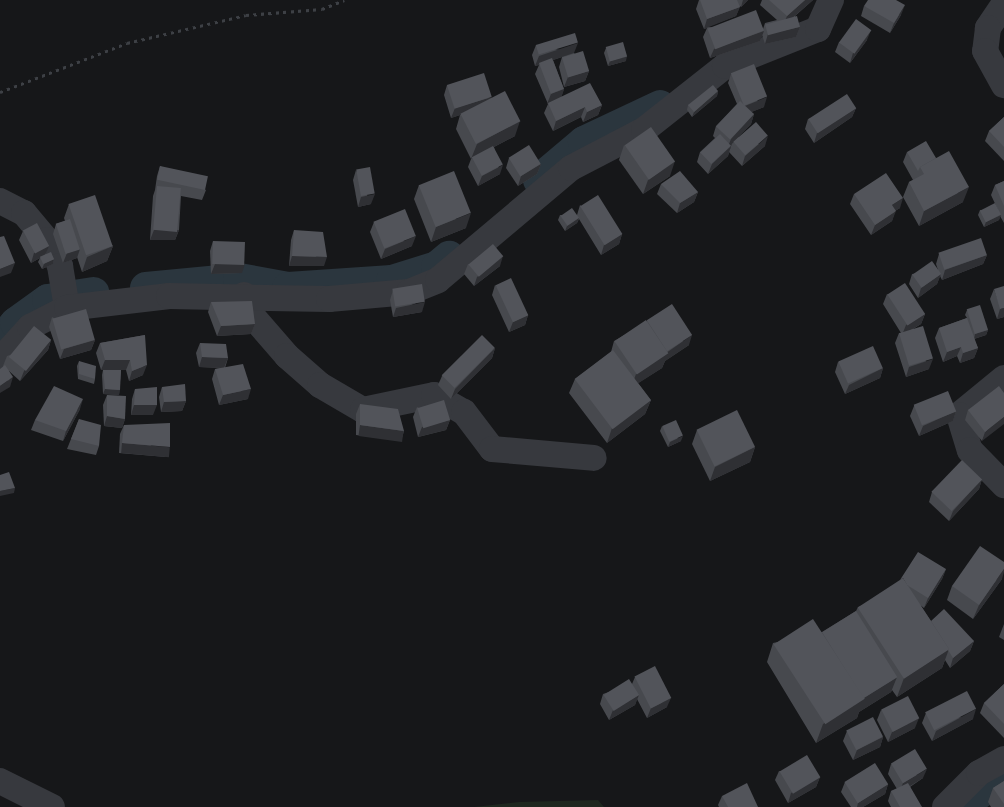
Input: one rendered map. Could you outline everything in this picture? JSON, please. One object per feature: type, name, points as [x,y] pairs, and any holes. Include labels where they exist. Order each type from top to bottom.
[{"type":"street","points":[[0,360],[30,327],[66,305],[244,295],[329,299],[409,292],[438,280],[571,168],[644,130],[725,66],[819,28],[831,0]]},
{"type":"street","points":[[1004,4],[988,28],[985,51],[1004,85]]},
{"type":"street","points":[[0,201],[24,213],[47,240],[60,266],[66,305]]},
{"type":"street","points":[[244,295],[248,311],[287,356],[320,385],[363,410],[434,394],[464,412],[492,449],[594,458]]},
{"type":"street","points":[[1004,378],[959,415],[959,427],[970,450],[1004,485]]},
{"type":"street","points":[[945,807],[979,773],[1004,759]]},
{"type":"street","points":[[0,781],[52,807]]},
{"type":"path","points":[[0,92],[127,43],[246,15],[322,9],[344,0]]},
{"type":"shaded area","points":[[598,800],[604,807],[474,807],[519,802]]},
{"type":"building","points":[[700,0],[737,0],[740,7],[707,19]]},
{"type":"building","points":[[769,0],[805,0],[787,16]]},
{"type":"building","points":[[868,0],[896,0],[905,5],[894,23],[864,6]]},
{"type":"building","points":[[756,10],[764,31],[715,49],[707,29]]},
{"type":"building","points":[[797,16],[800,27],[768,35],[765,25]]},
{"type":"building","points":[[856,19],[871,30],[854,54],[839,42]]},
{"type":"building","points":[[575,33],[578,43],[539,55],[536,45]]},
{"type":"building","points":[[623,42],[627,56],[610,61],[606,47]]},
{"type":"building","points":[[583,51],[589,71],[568,78],[562,57]]},
{"type":"building","points":[[552,58],[564,89],[551,94],[539,63]]},
{"type":"building","points":[[754,64],[767,96],[744,106],[731,73]]},
{"type":"building","points":[[484,73],[492,97],[455,109],[447,85]]},
{"type":"building","points":[[590,83],[602,105],[587,112],[585,107],[556,121],[548,103]]},
{"type":"building","points":[[713,85],[718,91],[694,112],[688,105]]},
{"type":"building","points":[[505,91],[520,121],[476,144],[460,114]]},
{"type":"building","points":[[847,94],[856,108],[818,133],[808,119]]},
{"type":"building","points":[[740,101],[754,114],[730,140],[716,127]]},
{"type":"building","points":[[1004,117],[1004,147],[989,131]]},
{"type":"building","points":[[756,122],[768,136],[745,155],[733,142]]},
{"type":"building","points":[[651,127],[675,161],[649,180],[625,145]]},
{"type":"building","points":[[720,134],[731,146],[711,164],[700,152]]},
{"type":"building","points":[[926,141],[936,158],[920,167],[918,171],[907,152]]},
{"type":"building","points":[[529,145],[541,164],[520,176],[509,158]]},
{"type":"building","points":[[493,146],[503,165],[482,176],[472,157]]},
{"type":"building","points":[[949,151],[969,187],[924,211],[909,182],[924,174],[920,167]]},
{"type":"building","points":[[160,166],[208,176],[205,190],[157,180]]},
{"type":"building","points":[[370,167],[375,194],[361,196],[356,169]]},
{"type":"building","points":[[454,171],[471,213],[436,227],[419,185]]},
{"type":"building","points":[[680,171],[698,192],[680,203],[661,184]]},
{"type":"building","points":[[886,173],[903,198],[892,205],[896,211],[875,225],[854,194]]},
{"type":"building","points":[[1004,181],[1004,206],[995,185]]},
{"type":"building","points":[[157,186],[181,188],[177,232],[153,230]]},
{"type":"building","points":[[95,195],[113,246],[86,255],[69,204]]},
{"type":"building","points":[[598,195],[622,234],[605,245],[580,206]]},
{"type":"building","points":[[995,203],[1001,215],[986,222],[980,211]]},
{"type":"building","points":[[572,208],[579,218],[567,226],[561,216]]},
{"type":"building","points":[[405,209],[416,236],[384,249],[373,222]]},
{"type":"building","points":[[70,219],[80,249],[66,254],[56,224]]},
{"type":"building","points":[[37,223],[49,246],[35,253],[23,231]]},
{"type":"building","points":[[294,230],[323,232],[327,257],[292,256]]},
{"type":"building","points":[[4,236],[15,263],[0,269],[0,237]]},
{"type":"building","points":[[981,238],[987,255],[944,270],[938,253]]},
{"type":"building","points":[[213,241],[245,242],[244,265],[212,264]]},
{"type":"building","points":[[493,244],[503,256],[479,277],[468,265]]},
{"type":"building","points":[[51,252],[54,259],[43,264],[40,257]]},
{"type":"building","points":[[932,261],[941,274],[922,288],[912,275]]},
{"type":"building","points":[[511,278],[528,315],[513,322],[496,285]]},
{"type":"building","points":[[905,283],[925,314],[908,325],[887,294]]},
{"type":"building","points":[[422,284],[425,302],[395,306],[392,289]]},
{"type":"building","points":[[1004,286],[1004,308],[1000,309],[994,289]]},
{"type":"building","points":[[252,301],[255,324],[221,326],[211,302]]},
{"type":"building","points":[[672,304],[692,335],[667,351],[647,320]]},
{"type":"building","points":[[980,305],[988,330],[975,334],[967,309]]},
{"type":"building","points":[[86,309],[95,340],[61,349],[52,319]]},
{"type":"building","points":[[967,318],[978,348],[963,353],[961,347],[947,352],[939,328]]},
{"type":"building","points":[[646,320],[668,353],[637,374],[614,341]]},
{"type":"building","points":[[34,326],[51,340],[26,371],[9,357]]},
{"type":"building","points":[[923,326],[933,359],[909,366],[899,333]]},
{"type":"building","points":[[145,335],[147,365],[132,371],[130,360],[105,360],[100,343]]},
{"type":"building","points":[[482,335],[495,348],[454,388],[442,375]]},
{"type":"building","points":[[200,343],[226,344],[228,358],[202,357]]},
{"type":"building","points":[[873,346],[883,368],[848,383],[838,361]]},
{"type":"building","points":[[613,350],[651,400],[613,429],[575,379]]},
{"type":"building","points":[[79,361],[96,366],[95,379],[79,374]]},
{"type":"building","points":[[243,364],[251,389],[223,395],[215,369]]},
{"type":"building","points":[[5,365],[13,377],[0,386],[0,369]]},
{"type":"building","points":[[103,370],[121,370],[120,390],[105,389]]},
{"type":"building","points":[[185,384],[186,401],[164,402],[162,387]]},
{"type":"building","points":[[54,386],[83,399],[66,431],[35,420]]},
{"type":"building","points":[[999,386],[1004,393],[1004,417],[985,432],[968,410]]},
{"type":"building","points":[[157,387],[157,405],[134,405],[135,389]]},
{"type":"building","points":[[948,391],[956,411],[922,425],[914,405]]},
{"type":"building","points":[[107,395],[126,396],[125,419],[107,416]]},
{"type":"building","points":[[444,400],[450,420],[423,428],[417,408]]},
{"type":"building","points":[[360,404],[398,409],[404,431],[360,425]]},
{"type":"building","points":[[737,410],[755,447],[715,467],[697,430]]},
{"type":"building","points":[[79,419],[101,425],[99,446],[71,439]]},
{"type":"building","points":[[676,420],[683,436],[669,442],[662,426]]},
{"type":"building","points":[[170,423],[170,447],[122,443],[124,425]]},
{"type":"building","points":[[962,460],[982,479],[952,511],[931,492]]},
{"type":"building","points":[[9,472],[15,488],[0,491],[0,475]]},
{"type":"building","points":[[980,546],[1004,562],[1004,569],[979,605],[952,586]]},
{"type":"building","points":[[918,552],[946,569],[928,598],[907,585],[903,578],[900,580]]},
{"type":"building","points":[[903,578],[949,649],[904,679],[858,607]]},
{"type":"building","points":[[944,609],[974,641],[953,658],[931,621]]},
{"type":"building","points":[[856,611],[897,677],[863,698],[822,632]]},
{"type":"building","points":[[813,619],[865,699],[825,724],[774,645]]},
{"type":"building","points":[[655,666],[671,698],[651,709],[635,676]]},
{"type":"building","points":[[629,679],[639,695],[614,711],[604,695]]},
{"type":"building","points":[[1004,684],[1004,724],[984,703]]},
{"type":"building","points":[[967,691],[976,709],[934,730],[925,712]]},
{"type":"building","points":[[908,696],[919,718],[893,732],[881,710]]},
{"type":"building","points":[[873,717],[883,737],[856,750],[846,731]]},
{"type":"building","points":[[915,749],[927,769],[903,783],[891,763]]},
{"type":"building","points":[[807,755],[820,777],[793,794],[780,771]]},
{"type":"building","points":[[875,763],[888,784],[858,803],[844,782]]},
{"type":"building","points":[[1004,781],[1004,804],[993,788]]},
{"type":"building","points":[[747,783],[758,807],[728,807],[722,796]]},
{"type":"building","points":[[908,783],[922,807],[900,807],[891,791]]},
{"type":"waterway","points":[[539,180],[584,142],[660,106]]},
{"type":"waterway","points":[[146,288],[239,279],[288,288],[392,281],[437,267],[449,257]]},
{"type":"waterway","points":[[0,342],[16,323],[48,300],[93,293]]},
{"type":"waterway","points":[[959,807],[1004,776]]}]
